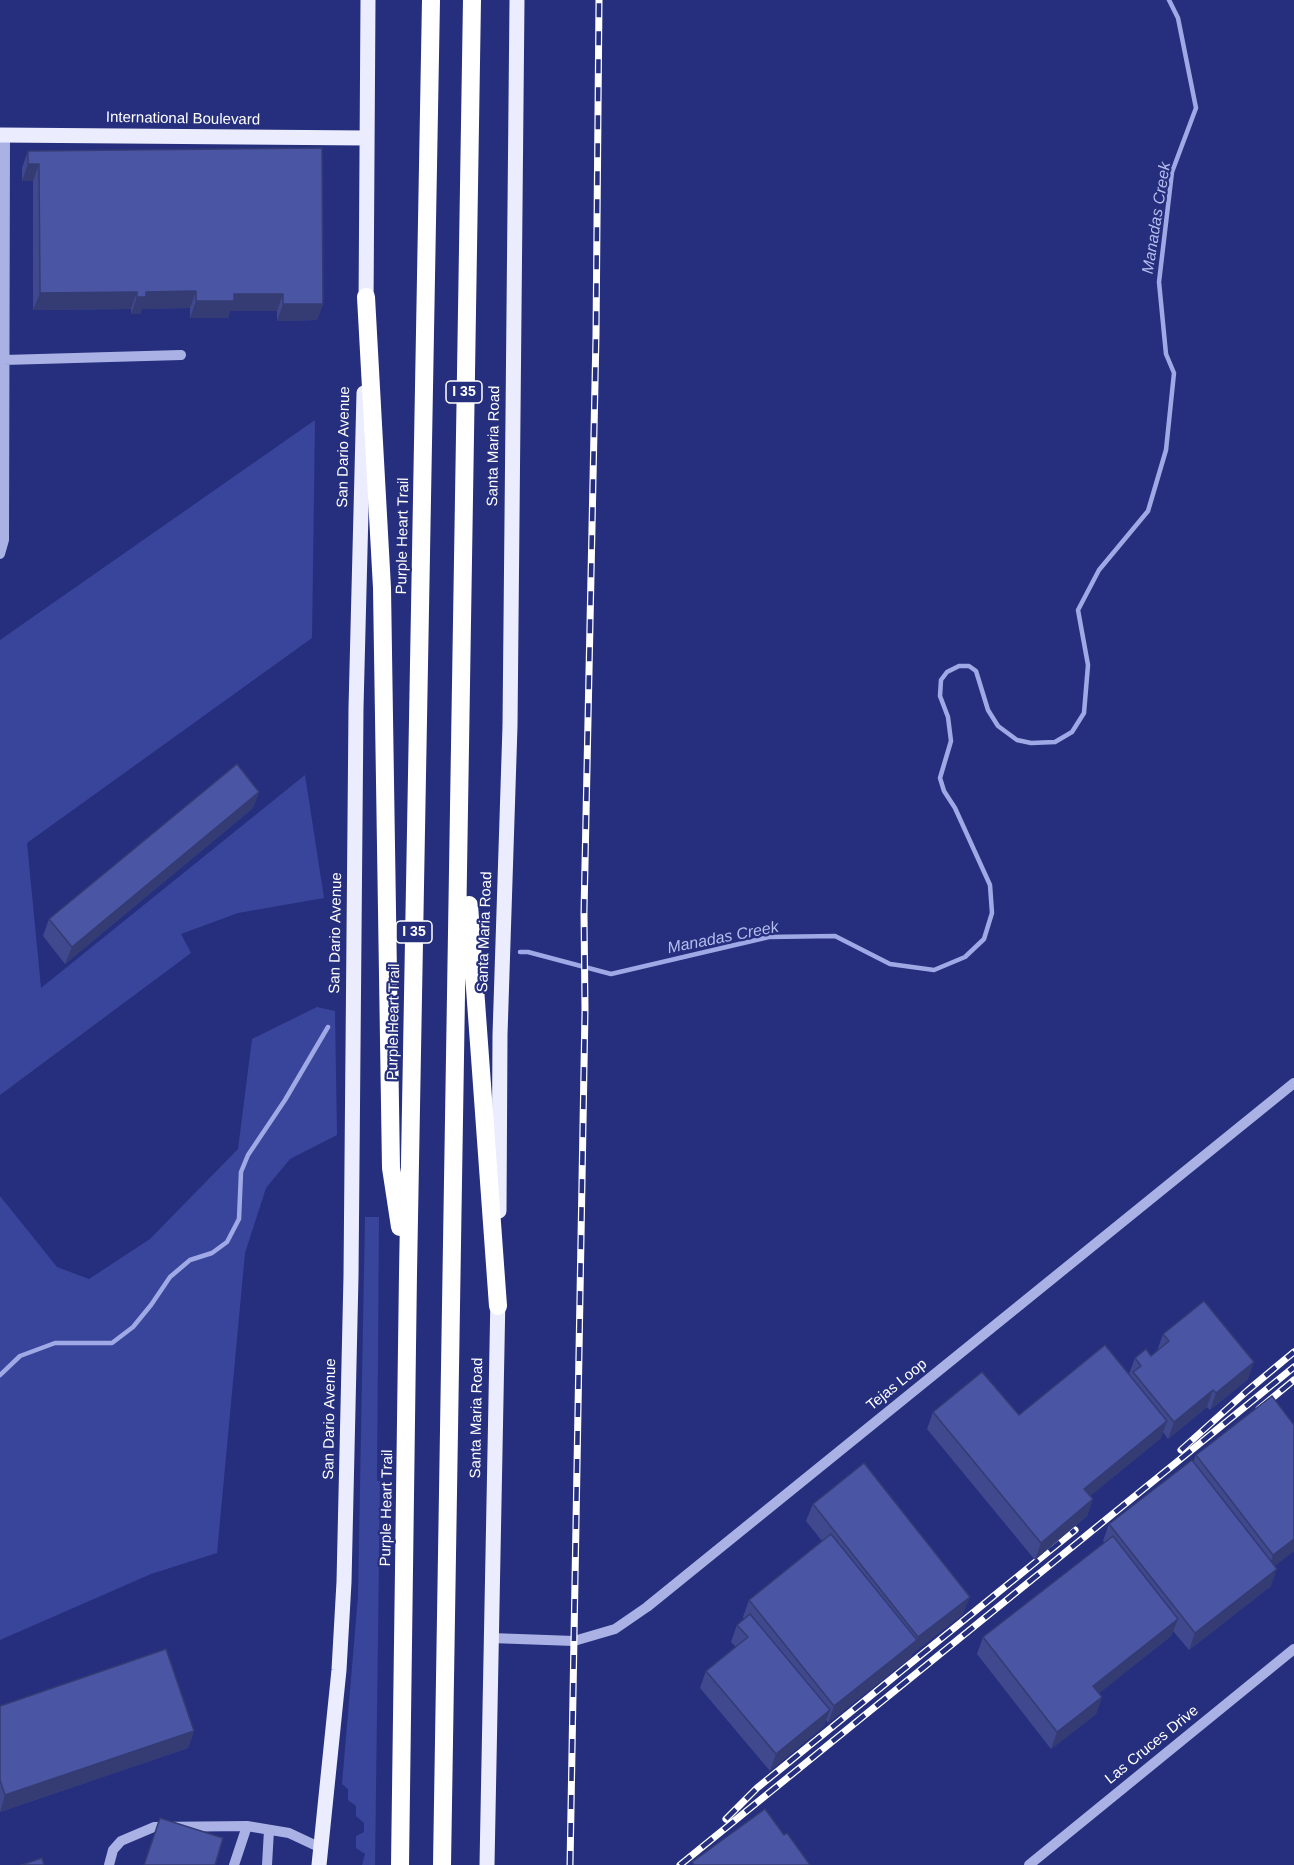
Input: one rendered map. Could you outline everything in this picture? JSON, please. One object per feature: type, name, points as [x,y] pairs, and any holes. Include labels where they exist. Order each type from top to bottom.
[{"type":"highway","name":"Purple Heart Trail","points":[[400,1865],[408,1273],[431,0]]},
{"type":"highway","name":"I 35","points":[[442,1865],[472,0]]},
{"type":"highway","points":[[366,297],[382,588],[391,1168],[408,1273]]},
{"type":"highway","points":[[460,784],[498,1306]]},
{"type":"main road","name":"San Dario Avenue","points":[[320,1865],[339,1670],[344,1582],[351,1276],[356,696],[366,297],[368,0]]},
{"type":"main road","name":"Santa Maria Road","points":[[487,1865],[498,1306],[500,1035],[510,726],[517,0]]},
{"type":"main road","name":"International Boulevard","points":[[2,135],[366,138]]},
{"type":"street","points":[[0,554],[4,540],[2,135]]},
{"type":"street","points":[[4,360],[181,355]]},
{"type":"street","name":"Tejas Loop","points":[[491,1638],[574,1641],[615,1629],[647,1607],[1294,1083]]},
{"type":"street","name":"Las Cruces Drive","points":[[1029,1865],[1294,1649]]},
{"type":"street","points":[[109,1865],[113,1850],[121,1841],[154,1827],[247,1826],[289,1833],[321,1848]]},
{"type":"street","points":[[234,1865],[247,1826]]},
{"type":"street","points":[[267,1865],[269,1830]]},
{"type":"shaded area","points":[[315,420],[312,638],[27,843],[41,988],[305,775],[324,898],[238,913],[181,934],[191,953],[0,1095],[0,640]]},
{"type":"shaded area","points":[[317,1007],[335,1011],[337,1135],[290,1159],[266,1188],[245,1253],[217,1553],[151,1574],[0,1640],[0,1196],[57,1267],[89,1279],[150,1239],[238,1149],[252,1039]]},
{"type":"shaded area","points":[[365,1217],[379,1217],[377,1481],[380,1481],[375,1865],[362,1865],[365,1854],[356,1848],[356,1836],[364,1832],[364,1823],[356,1816],[356,1806],[348,1800],[348,1789],[342,1784],[358,1597]]},
{"type":"building","points":[[322,148],[323,304],[283,304],[283,294],[234,294],[234,301],[196,301],[196,291],[146,292],[146,297],[137,297],[137,292],[40,293],[39,164],[28,164],[28,151]]},
{"type":"building","points":[[237,764],[259,792],[72,947],[49,919]]},
{"type":"building","points":[[1204,1301],[1254,1362],[1216,1393],[1213,1390],[1174,1422],[1133,1372],[1141,1366],[1135,1358],[1146,1349],[1151,1356],[1169,1341],[1163,1334]]},
{"type":"building","points":[[1105,1345],[1167,1421],[1084,1489],[1093,1499],[1041,1543],[933,1412],[982,1372],[1019,1415]]},
{"type":"building","points":[[1272,1396],[1294,1425],[1294,1539],[1273,1555],[1196,1455]]},
{"type":"building","points":[[1192,1460],[1277,1569],[1195,1633],[1109,1524]]},
{"type":"building","points":[[864,1463],[970,1597],[918,1637],[813,1504]]},
{"type":"building","points":[[831,1534],[917,1640],[834,1706],[749,1600]]},
{"type":"building","points":[[1113,1536],[1178,1619],[1093,1686],[1102,1697],[1057,1732],[983,1637]]},
{"type":"building","points":[[750,1614],[830,1710],[776,1754],[706,1671],[748,1637],[737,1625]]},
{"type":"building","points":[[166,1649],[194,1731],[5,1795],[0,1780],[0,1706]]},
{"type":"building","points":[[765,1809],[784,1835],[787,1833],[810,1865],[694,1865],[692,1862]]},
{"type":"building","points":[[160,1818],[223,1838],[215,1865],[144,1865]]},
{"type":"building","points":[[42,1858],[44,1865],[21,1865]]},
{"type":"waterway","name":"Manadas Creek","points":[[520,952],[528,952],[611,974],[769,937],[835,936],[890,964],[934,970],[965,957],[984,939],[992,913],[990,885],[955,808],[944,791],[940,778],[951,741],[948,717],[940,696],[941,680],[947,672],[959,666],[969,666],[976,671],[988,710],[998,726],[1017,740],[1031,743],[1055,742],[1072,732],[1084,713],[1088,665],[1078,610],[1099,570],[1148,511],[1166,450],[1174,373],[1166,354],[1159,282],[1172,172],[1196,108],[1178,18],[1169,0]]},
{"type":"waterway","name":"Manadas Creek","points":[[0,1375],[20,1356],[55,1343],[112,1343],[133,1327],[170,1277],[190,1260],[212,1253],[227,1242],[239,1219],[241,1172],[248,1155],[285,1100],[328,1027]]},
{"type":"railway","points":[[570,1865],[585,1010],[584,912],[596,335],[599,0]]},
{"type":"railway","points":[[1181,1450],[1294,1352]]},
{"type":"railway","points":[[680,1865],[1294,1367]]},
{"type":"railway","points":[[1259,1409],[1294,1380]]},
{"type":"railway","points":[[726,1819],[757,1788],[1075,1530]]}]
